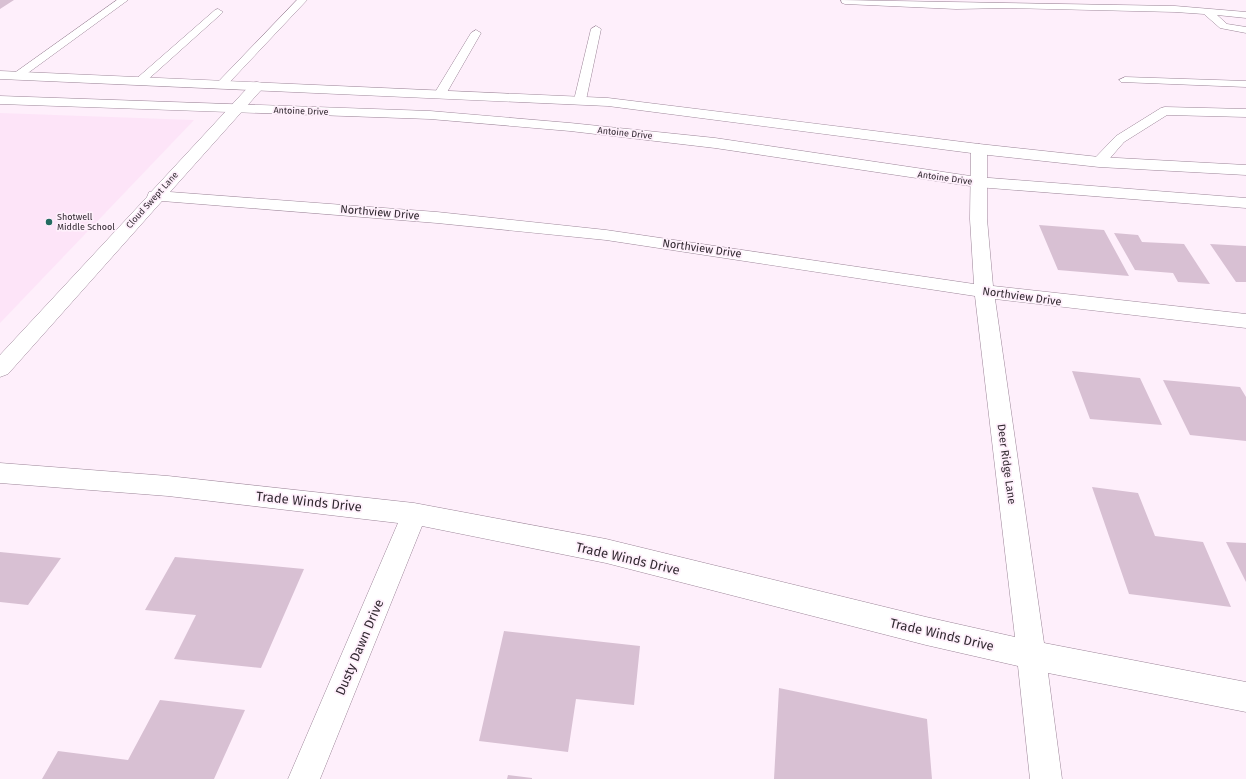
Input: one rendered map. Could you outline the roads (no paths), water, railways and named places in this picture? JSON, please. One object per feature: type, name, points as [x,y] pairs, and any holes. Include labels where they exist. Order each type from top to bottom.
[{"type":"street","points":[[0,75],[608,102],[979,149],[1100,162],[1246,170]]},
{"type":"street","name":"Cloud Swept Lane","points":[[0,369],[155,196],[257,86]]},
{"type":"street","name":"Antoine Drive","points":[[0,100],[430,115],[570,127],[715,143],[977,182],[1246,203]]},
{"type":"street","name":"Deer Ridge Lane","points":[[979,149],[977,182],[983,291],[1032,655],[1046,779]]},
{"type":"street","name":"Northview Drive","points":[[155,196],[450,218],[608,235],[730,252],[868,275],[983,291],[1074,303],[1246,321]]},
{"type":"street","name":"Trade Winds Drive","points":[[0,473],[168,486],[414,514],[606,551],[926,631],[1032,655],[1246,698]]},
{"type":"street","name":"Dusty Dawn Drive","points":[[304,779],[414,514]]},
{"type":"lane","points":[[17,76],[123,0]]},
{"type":"lane","points":[[222,84],[302,0]]},
{"type":"lane","points":[[845,1],[956,6],[1010,5],[1168,9],[1246,15]]},
{"type":"lane","points":[[140,81],[218,12]]},
{"type":"lane","points":[[1208,12],[1224,26],[1246,30]]},
{"type":"lane","points":[[580,100],[596,29]]},
{"type":"lane","points":[[440,94],[476,33]]},
{"type":"lane","points":[[1124,80],[1246,84]]},
{"type":"lane","points":[[1100,162],[1120,139],[1165,111],[1246,113]]},
{"type":"place","name":"Shotwell Middle School","points":[[49,222]]}]
